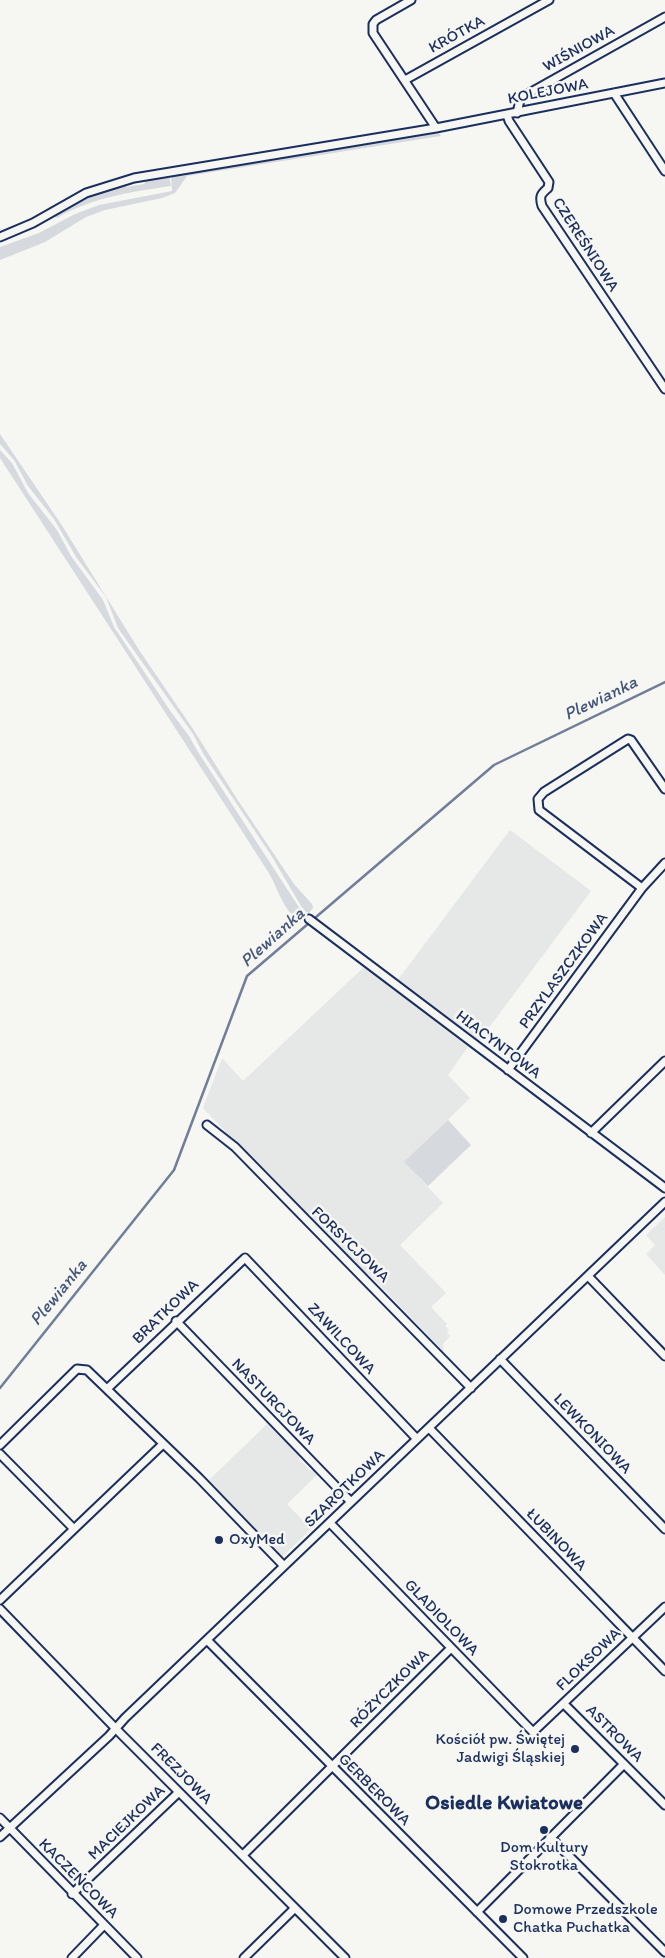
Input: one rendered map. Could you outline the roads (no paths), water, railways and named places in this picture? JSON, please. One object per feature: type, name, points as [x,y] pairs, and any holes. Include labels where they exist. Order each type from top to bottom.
[{"type":"street","points":[[411,0],[376,20],[373,24],[373,33],[436,128]]},
{"type":"street","name":"KRÓTKA","points":[[405,80],[549,0]]},
{"type":"street","name":"WIŚNIOWA","points":[[517,113],[520,100],[524,96],[665,18]]},
{"type":"street","name":"KOLEJOWA","points":[[0,237],[33,223],[86,194],[128,180],[436,128],[665,83]]},
{"type":"street","points":[[614,93],[665,171]]},
{"type":"street","name":"CZEREŚNIOWA","points":[[507,115],[509,122],[549,182],[548,188],[541,194],[539,199],[542,206],[665,389]]},
{"type":"street","points":[[642,888],[539,810],[538,799],[544,792],[628,739],[631,740],[665,789]]},
{"type":"street","name":"PRZYLASZCZKOWA","points":[[508,1070],[642,888],[665,863]]},
{"type":"street","name":"HIACYNTOWA","points":[[312,921],[665,1188]]},
{"type":"street","points":[[591,1133],[665,1061]]},
{"type":"street","name":"FORSYCJOWA","points":[[207,1125],[234,1147],[471,1388]]},
{"type":"street","name":"SZAROTKOWA","points":[[0,1837],[665,1202]]},
{"type":"street","name":"BRATKOWA","points":[[108,1388],[176,1321],[245,1258]]},
{"type":"street","name":"ZAWILCOWA","points":[[245,1258],[417,1439]]},
{"type":"street","points":[[588,1276],[665,1356]]},
{"type":"street","name":"NASTURCJOWA","points":[[176,1321],[351,1502]]},
{"type":"street","name":"LEWKONIOWA","points":[[500,1359],[665,1529]]},
{"type":"street","points":[[0,1445],[80,1368],[89,1371],[199,1478],[284,1566]]},
{"type":"street","name":"ŁUBINOWA","points":[[429,1428],[665,1671]]},
{"type":"street","points":[[0,1600],[163,1444]]},
{"type":"street","points":[[0,1454],[74,1529]]},
{"type":"street","name":"GLADIOLOWA","points":[[330,1523],[533,1732]]},
{"type":"street","name":"FLOKSOWA","points":[[533,1732],[665,1607]]},
{"type":"street","name":"FREZJOWA","points":[[0,1608],[179,1792],[345,1958]]},
{"type":"street","name":"GERBEROWA","points":[[207,1640],[523,1958]]},
{"type":"street","name":"RÓŻYCZKOWA","points":[[243,1854],[451,1648]]},
{"type":"street","name":"ASTROWA","points":[[564,1704],[665,1805]]},
{"type":"street","points":[[477,1912],[624,1764]]},
{"type":"street","name":"MACIEJKOWA","points":[[72,1894],[179,1792]]},
{"type":"street","name":"KACZEŃCOWA","points":[[0,1818],[103,1926],[137,1958]]},
{"type":"street","points":[[550,1837],[665,1952]]},
{"type":"street","points":[[244,1958],[295,1908]]},
{"type":"street","points":[[72,1958],[103,1926]]},
{"type":"waterway","name":"Plewianka","points":[[0,1388],[174,1170],[247,976],[494,765],[665,682]]},
{"type":"place","name":"OxyMed","points":[[219,1540]]},
{"type":"place","name":"Kościół pw. Świętej Jadwigi Śląskiej","points":[[575,1749]]},
{"type":"place","name":"Dom Kultury Stokrotka","points":[[544,1830]]},
{"type":"place","name":"Domowe Przedszkole Chatka Puchatka","points":[[503,1919]]},
{"type":"district","name":"Osiedle Kwiatowe","points":[[504,1804]]}]
